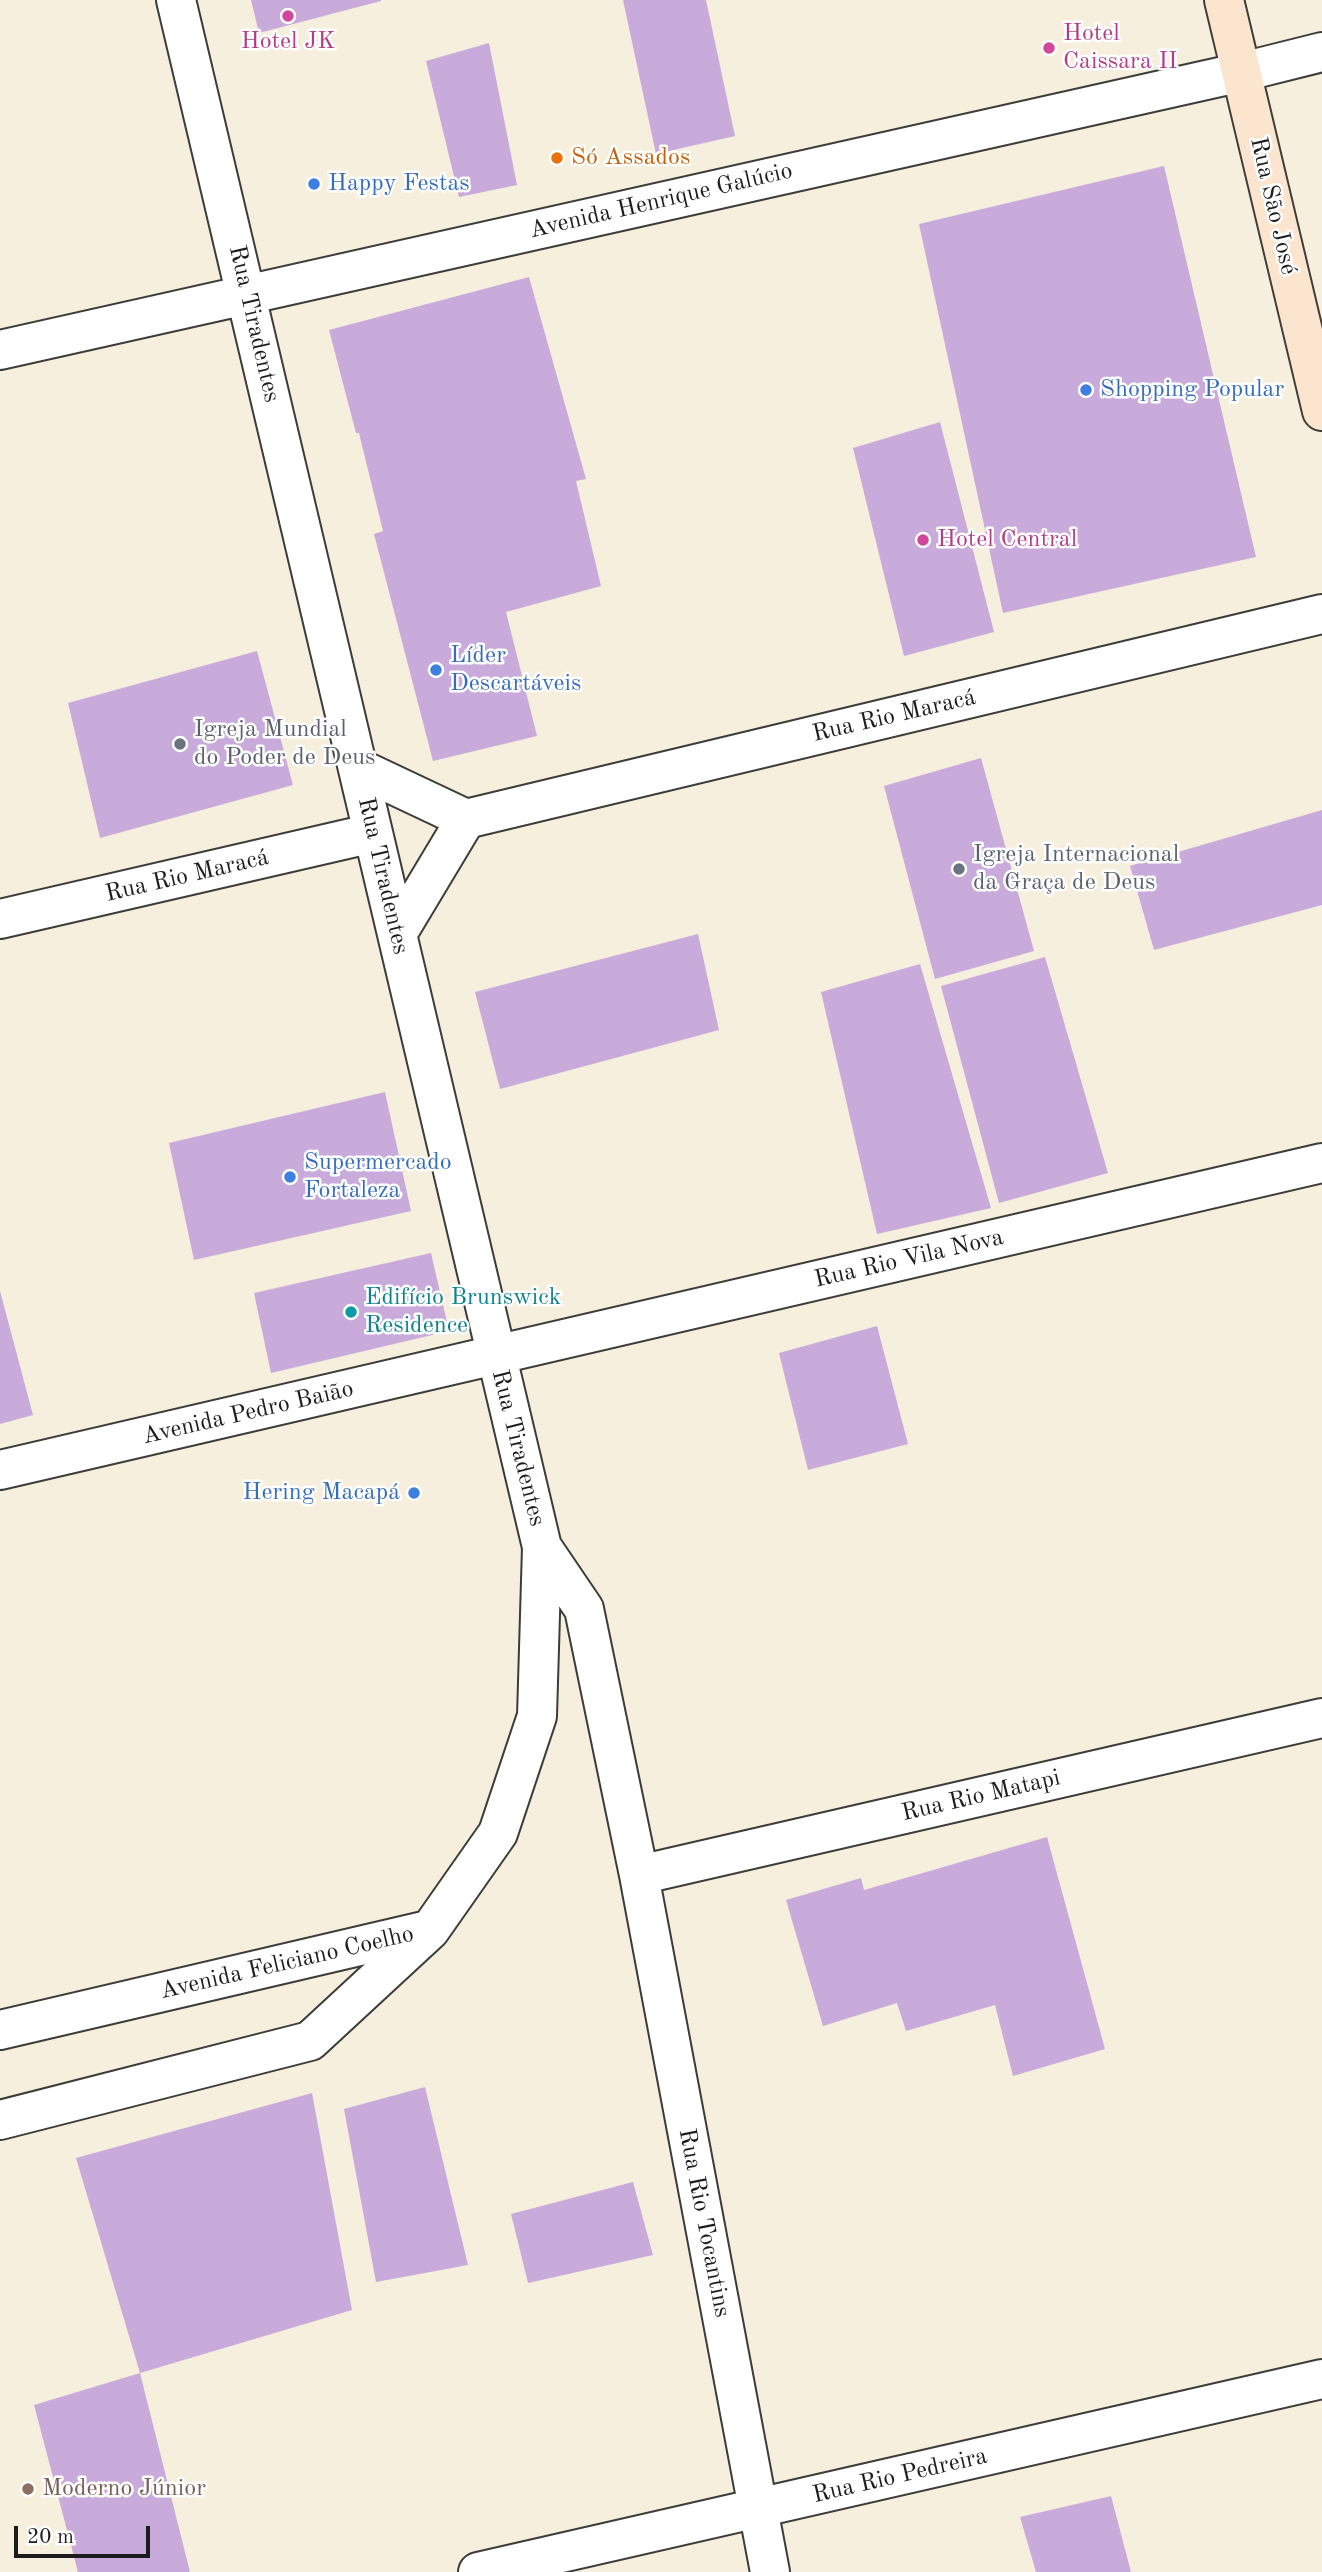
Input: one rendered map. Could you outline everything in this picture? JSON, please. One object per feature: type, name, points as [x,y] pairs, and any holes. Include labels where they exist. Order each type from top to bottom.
[{"type":"main road","name":"Rua São José","points":[[1224,0],[1322,411]]},
{"type":"street","name":"Rua Tiradentes","points":[[176,0],[542,1547],[537,1716],[498,1833],[430,1930]]},
{"type":"street","name":"Avenida Henrique Galúcio","points":[[0,350],[1322,52]]},
{"type":"street","name":"Rua Rio Maracá","points":[[466,819],[1322,614]]},
{"type":"street","points":[[358,768],[466,819],[397,934]]},
{"type":"street","name":"Rua Rio Maracá","points":[[0,919],[373,833]]},
{"type":"street","name":"Rua Rio Vila Nova","points":[[495,1355],[1322,1163]]},
{"type":"street","name":"Avenida Pedro Baião","points":[[0,1470],[495,1355]]},
{"type":"street","name":"Rua Tiradentes","points":[[542,1547],[584,1609],[639,1875]]},
{"type":"street","name":"Rua Rio Matapi","points":[[639,1875],[1322,1718]]},
{"type":"street","name":"Rua Rio Tocantins","points":[[639,1875],[770,2572]]},
{"type":"street","name":"Avenida Feliciano Coelho","points":[[0,2030],[430,1930]]},
{"type":"street","name":"Avenida Feliciano Coelho","points":[[0,2120],[310,2041],[430,1930]]},
{"type":"street","name":"Rua Rio Pedreira","points":[[478,2572],[1322,2379]]},
{"type":"building","name":"Hotel JK","points":[[251,0],[381,0],[381,1],[259,33]]},
{"type":"building","points":[[623,0],[706,0],[735,136],[656,154]]},
{"type":"building","points":[[489,43],[517,185],[459,197],[426,61]]},
{"type":"building","name":"Shopping Popular","points":[[1164,166],[1256,557],[1003,613],[919,224]]},
{"type":"building","points":[[529,277],[586,479],[576,481],[601,586],[506,612],[537,736],[433,761],[374,534],[383,531],[359,433],[356,433],[329,330]]},
{"type":"building","name":"Hotel Central","points":[[940,422],[994,632],[904,656],[853,448]]},
{"type":"building","name":"Igreja Mundial do Poder de Deus","points":[[257,651],[293,785],[100,838],[68,703]]},
{"type":"building","name":"Igreja Internacional da Graça de Deus","points":[[981,758],[1034,951],[935,979],[884,786]]},
{"type":"building","points":[[1322,810],[1322,905],[1154,950],[1130,866]]},
{"type":"building","points":[[698,934],[719,1030],[500,1089],[475,992]]},
{"type":"building","points":[[1045,957],[1108,1173],[999,1203],[941,986]]},
{"type":"building","points":[[920,964],[991,1208],[877,1234],[821,992]]},
{"type":"building","name":"Supermercado Fortaleza","points":[[385,1092],[411,1211],[194,1260],[169,1143]]},
{"type":"building","name":"Edifício Brunswick Residence","points":[[431,1253],[449,1331],[271,1373],[254,1293]]},
{"type":"building","points":[[0,1291],[33,1415],[0,1424]]},
{"type":"building","points":[[877,1326],[908,1444],[808,1470],[779,1353]]},
{"type":"building","points":[[1047,1837],[1105,2049],[1013,2076],[995,2005],[906,2031],[897,2003],[823,2026],[786,1900],[861,1878],[864,1890]]},
{"type":"building","points":[[425,2087],[468,2265],[376,2282],[344,2109]]},
{"type":"building","points":[[312,2093],[352,2310],[140,2373],[76,2158]]},
{"type":"building","points":[[633,2182],[653,2255],[528,2283],[511,2214]]},
{"type":"building","points":[[140,2373],[190,2572],[78,2572],[34,2405]]},
{"type":"building","points":[[1111,2496],[1131,2572],[1036,2572],[1020,2517]]},
{"type":"place","name":"Hotel JK","points":[[288,16]]},
{"type":"place","name":"Hotel Caissara II","points":[[1049,48]]},
{"type":"place","name":"Só Assados","points":[[557,158]]},
{"type":"place","name":"Happy Festas","points":[[314,184]]},
{"type":"place","name":"Shopping Popular","points":[[1086,390]]},
{"type":"place","name":"Hotel Central","points":[[923,540]]},
{"type":"place","name":"Líder Descartáveis","points":[[436,670]]},
{"type":"place","name":"Igreja Mundial do Poder de Deus","points":[[180,744]]},
{"type":"place","name":"Igreja Internacional da Graça de Deus","points":[[959,869]]},
{"type":"place","name":"Supermercado Fortaleza","points":[[290,1177]]},
{"type":"place","name":"Edifício Brunswick Residence","points":[[351,1312]]},
{"type":"place","name":"Hering Macapá","points":[[414,1493]]},
{"type":"place","name":"Moderno Júnior","points":[[28,2489]]}]
